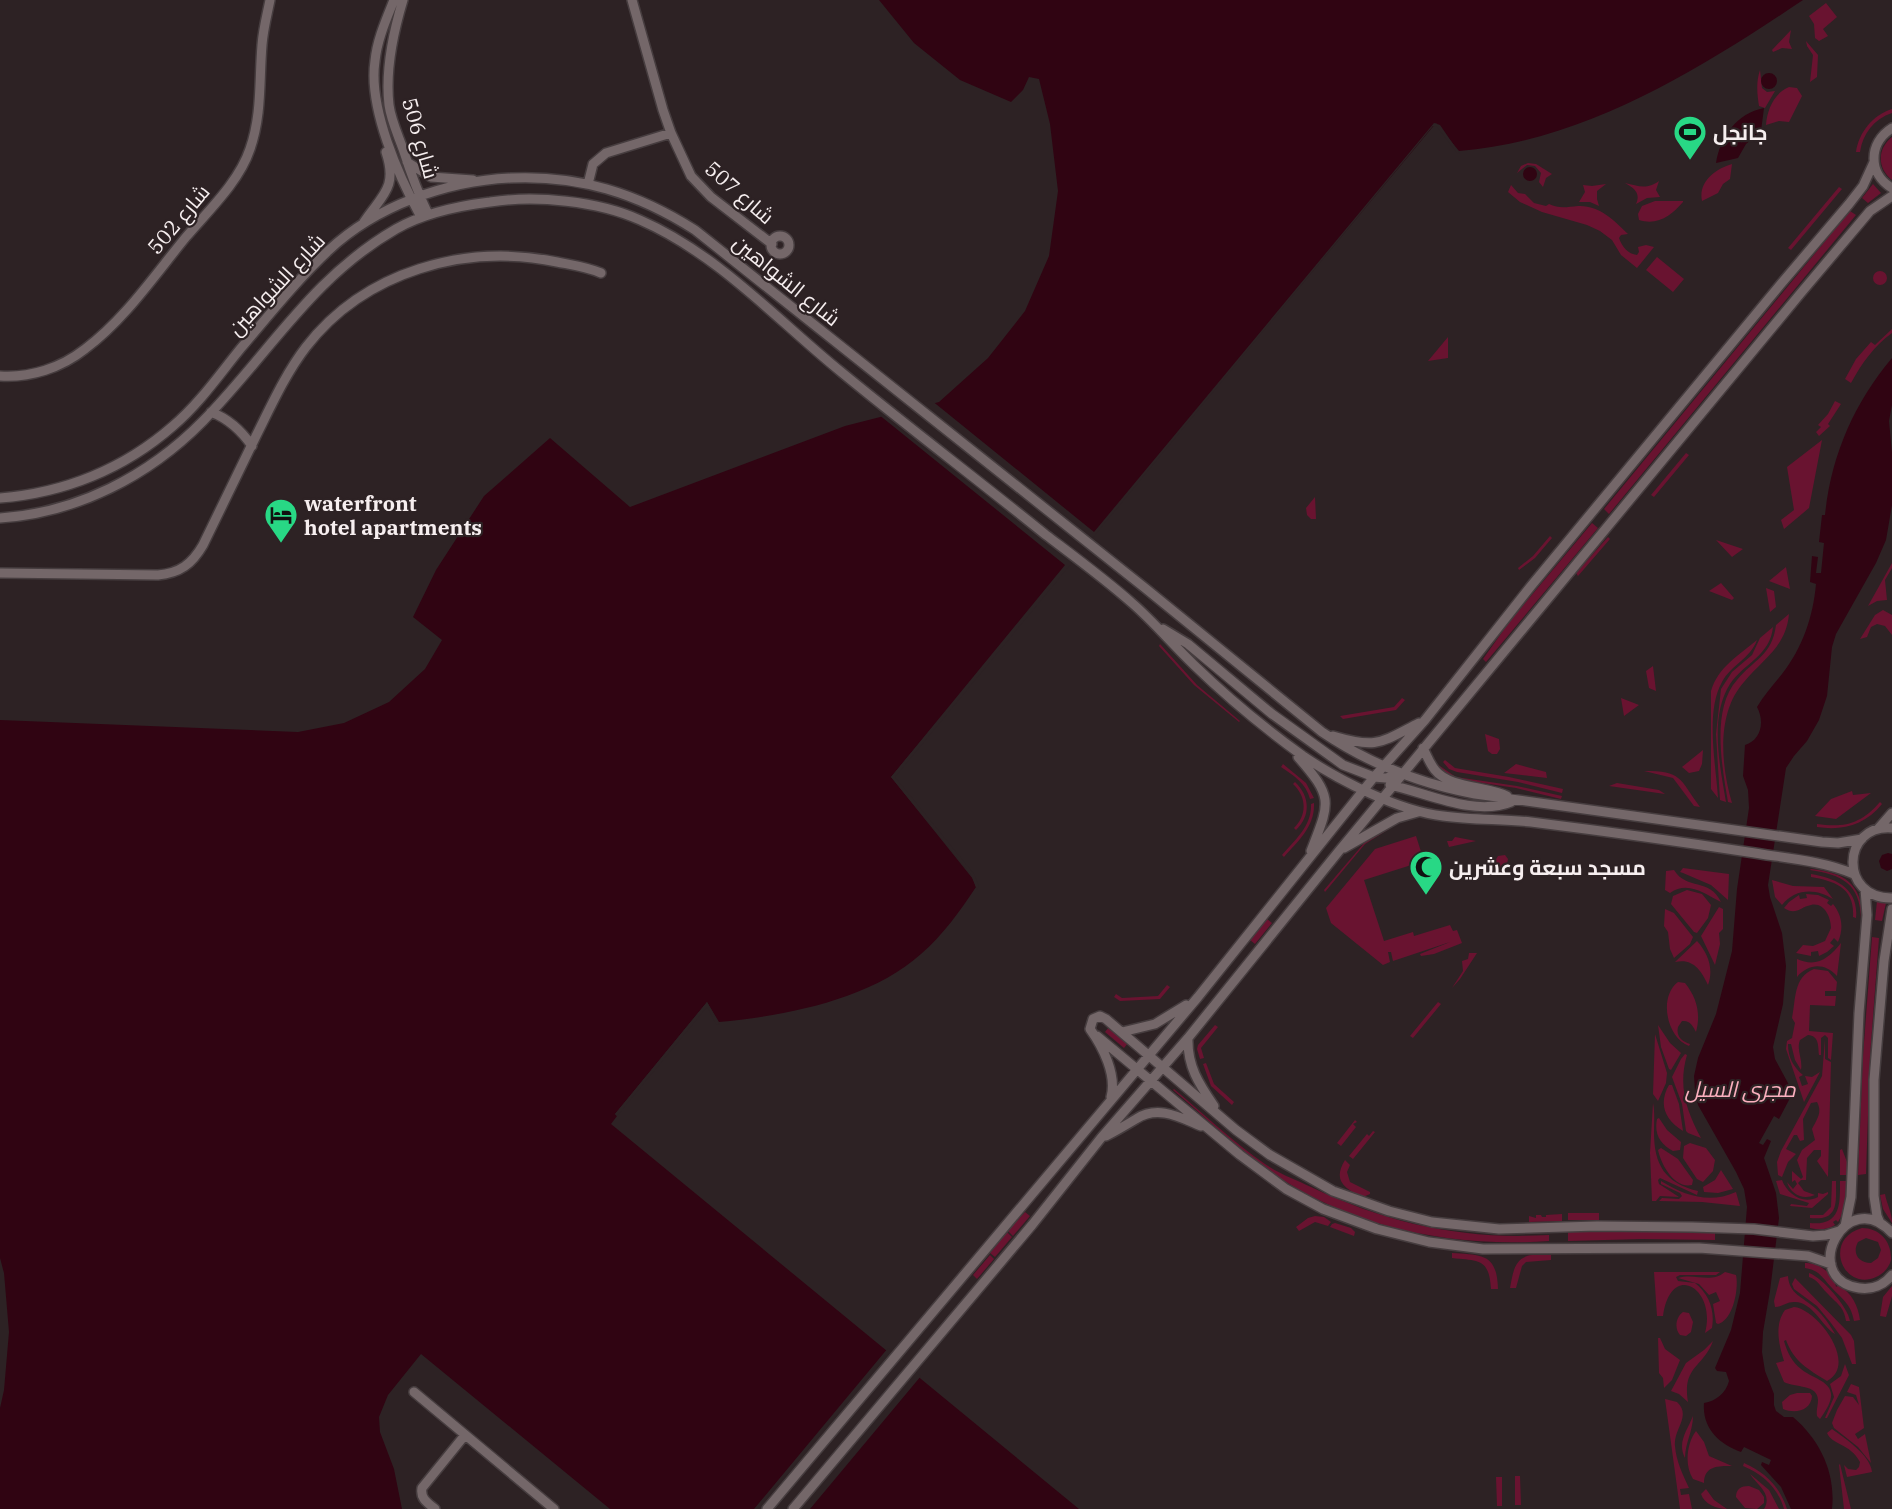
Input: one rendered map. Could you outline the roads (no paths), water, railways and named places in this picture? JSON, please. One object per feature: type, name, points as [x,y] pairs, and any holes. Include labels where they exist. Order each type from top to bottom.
[{"type":"street","name":"شارع 502","points":[[0,376],[20,376],[45,371],[84,350],[115,323],[223,192],[249,152],[256,128],[260,101],[262,45],[270,0]]},
{"type":"street","name":"شارع 506","points":[[394,0],[381,34],[374,62],[376,102],[386,135],[424,216]]},
{"type":"street","name":"شارع 506","points":[[403,0],[392,44],[388,92],[392,120],[407,161],[416,199]]},
{"type":"street","name":"شارع 507","points":[[632,0],[671,133],[691,176],[711,197],[772,244]]},
{"type":"street","points":[[768,1509],[1198,997],[1364,789],[1425,720],[1531,586],[1856,196],[1874,162],[1878,142],[1892,128]]},
{"type":"street","points":[[588,184],[593,164],[606,153],[671,133]]},
{"type":"street","name":"شارع 506","points":[[362,226],[384,197],[389,185],[390,169],[385,146],[386,135]]},
{"type":"street","points":[[407,161],[431,177],[463,178],[478,182]]},
{"type":"street","points":[[1874,162],[1879,176],[1892,188]]},
{"type":"street","name":"شارع الشواهين","points":[[0,498],[43,492],[96,476],[151,444],[196,404],[316,263],[337,244],[386,211],[440,190],[500,178],[540,178],[588,184],[648,203],[695,230],[1322,732],[1352,751],[1403,773],[1445,788],[1514,801]]},
{"type":"street","points":[[793,1509],[1032,1226],[1101,1138],[1188,1038],[1393,785],[1863,218],[1878,204],[1892,196]]},
{"type":"street","name":"شارع الشواهين","points":[[0,518],[30,514],[73,503],[131,479],[164,456],[212,412],[292,316],[353,258],[397,228],[424,216],[494,201],[522,200],[593,205],[643,221],[678,240],[714,264],[835,367],[1133,603],[1155,625]]},
{"type":"street","points":[[0,573],[158,575],[175,573],[183,569],[203,545],[284,381],[307,346],[342,311],[388,282],[441,262],[471,256],[497,255],[546,260],[590,268],[601,273]]},
{"type":"street","points":[[212,412],[231,422],[252,446]]},
{"type":"street","points":[[1155,625],[1188,644],[1272,714],[1343,765],[1374,777],[1386,778],[1403,773]]},
{"type":"street","points":[[1155,625],[1210,679],[1287,744],[1317,765],[1364,789],[1421,812],[1443,816],[1532,823],[1732,850],[1824,864],[1854,874]]},
{"type":"street","points":[[1322,732],[1359,743],[1376,743],[1425,720]]},
{"type":"street","points":[[1287,744],[1316,777],[1325,800],[1324,816],[1308,859]]},
{"type":"street","points":[[1424,748],[1432,766],[1442,777],[1453,782],[1492,790],[1514,801],[1830,843],[1862,839]]},
{"type":"street","points":[[1364,789],[1375,785],[1393,785],[1430,797],[1461,803],[1500,805],[1514,801]]},
{"type":"street","points":[[1339,851],[1397,818],[1421,812]]},
{"type":"street","points":[[1892,813],[1878,829],[1862,839],[1852,859],[1854,874],[1864,889],[1878,897],[1892,898]]},
{"type":"street","points":[[1878,829],[1892,828]]},
{"type":"street","points":[[1864,889],[1867,915],[1858,1013],[1851,1197],[1842,1228],[1832,1243],[1832,1264],[1842,1280],[1858,1288],[1875,1287],[1892,1275]]},
{"type":"street","points":[[1892,909],[1882,971],[1874,1090],[1874,1196],[1880,1223],[1892,1233]]},
{"type":"street","points":[[1122,1032],[1164,1019],[1198,997]]},
{"type":"street","points":[[1832,1264],[1814,1257],[1680,1247],[1503,1250],[1465,1247],[1412,1238],[1360,1224],[1310,1203],[1255,1167],[1095,1034],[1090,1029],[1091,1022],[1100,1016],[1106,1019],[1220,1116],[1270,1155],[1319,1184],[1367,1205],[1410,1217],[1454,1225],[1498,1229],[1629,1226],[1723,1228],[1813,1236],[1827,1235],[1866,1220],[1880,1223]]},
{"type":"street","points":[[1095,1034],[1112,1075],[1113,1088],[1110,1100]]},
{"type":"street","points":[[1188,1038],[1189,1057],[1194,1075],[1220,1116]]},
{"type":"street","points":[[1101,1138],[1137,1118],[1155,1113],[1175,1115],[1212,1131]]},
{"type":"street","points":[[414,1392],[555,1509]]},
{"type":"street","points":[[435,1509],[423,1499],[422,1488],[465,1435]]},
{"type":"water","points":[[879,0],[1803,0],[1724,51],[1640,98],[1552,133],[1506,144],[1459,151],[1436,123],[891,777],[973,879],[976,887],[944,931],[929,947],[900,970],[852,994],[825,1003],[771,1015],[719,1022],[707,1002],[615,1114],[617,1116],[611,1124],[1079,1509],[610,1509],[421,1354],[388,1395],[379,1417],[380,1432],[394,1469],[402,1509],[0,1509],[0,1408],[4,1390],[9,1332],[4,1273],[0,1258],[0,720],[298,732],[344,723],[389,702],[425,669],[442,640],[413,617],[436,570],[484,496],[550,438],[630,507],[845,426],[939,402],[988,358],[1025,311],[1049,256],[1058,191],[1050,124],[1039,79],[1029,77],[1023,90],[1011,102],[960,80],[914,43]]},
{"type":"water","points":[[1769,73],[1777,81],[1769,89],[1761,81]]},
{"type":"water","points":[[1764,108],[1761,131],[1746,144],[1738,158],[1716,163],[1721,144],[1731,128],[1746,115]]},
{"type":"water","points":[[1527,167],[1533,167],[1537,174],[1533,181],[1527,181],[1523,177],[1523,171]]},
{"type":"water","name":"مجرى السيل","points":[[1892,358],[1892,405],[1889,421],[1892,453],[1892,505],[1886,540],[1876,563],[1836,634],[1832,647],[1827,696],[1819,720],[1807,741],[1786,768],[1768,885],[1782,933],[1786,966],[1783,1004],[1773,1047],[1775,1059],[1791,1092],[1779,1119],[1774,1116],[1759,1143],[1763,1145],[1767,1139],[1771,1141],[1764,1158],[1776,1193],[1779,1218],[1762,1352],[1765,1371],[1774,1394],[1776,1411],[1784,1417],[1793,1417],[1811,1436],[1829,1470],[1833,1496],[1832,1509],[1791,1509],[1781,1487],[1761,1465],[1762,1462],[1769,1465],[1771,1460],[1744,1447],[1741,1452],[1733,1449],[1719,1440],[1709,1427],[1704,1412],[1704,1403],[1720,1396],[1729,1381],[1726,1372],[1717,1371],[1715,1368],[1731,1330],[1740,1293],[1747,1207],[1744,1189],[1736,1172],[1698,1105],[1694,1076],[1698,1058],[1716,1014],[1732,951],[1737,889],[1749,808],[1748,790],[1743,776],[1745,745],[1758,735],[1761,719],[1757,707],[1796,653],[1809,620],[1816,584],[1810,582],[1812,556],[1818,557],[1816,573],[1821,573],[1824,543],[1819,542],[1822,515],[1825,515],[1839,451],[1866,393]]},
{"type":"water","points":[[1892,854],[1892,869],[1887,871],[1881,868],[1879,861],[1882,855]]},
{"type":"place","name":"جانجل","points":[[1690,161]]},
{"type":"place","name":"waterfront hotel apartments","points":[[281,544]]},
{"type":"place","name":"مسجد سبعة وعشرين","points":[[1426,896]]}]
